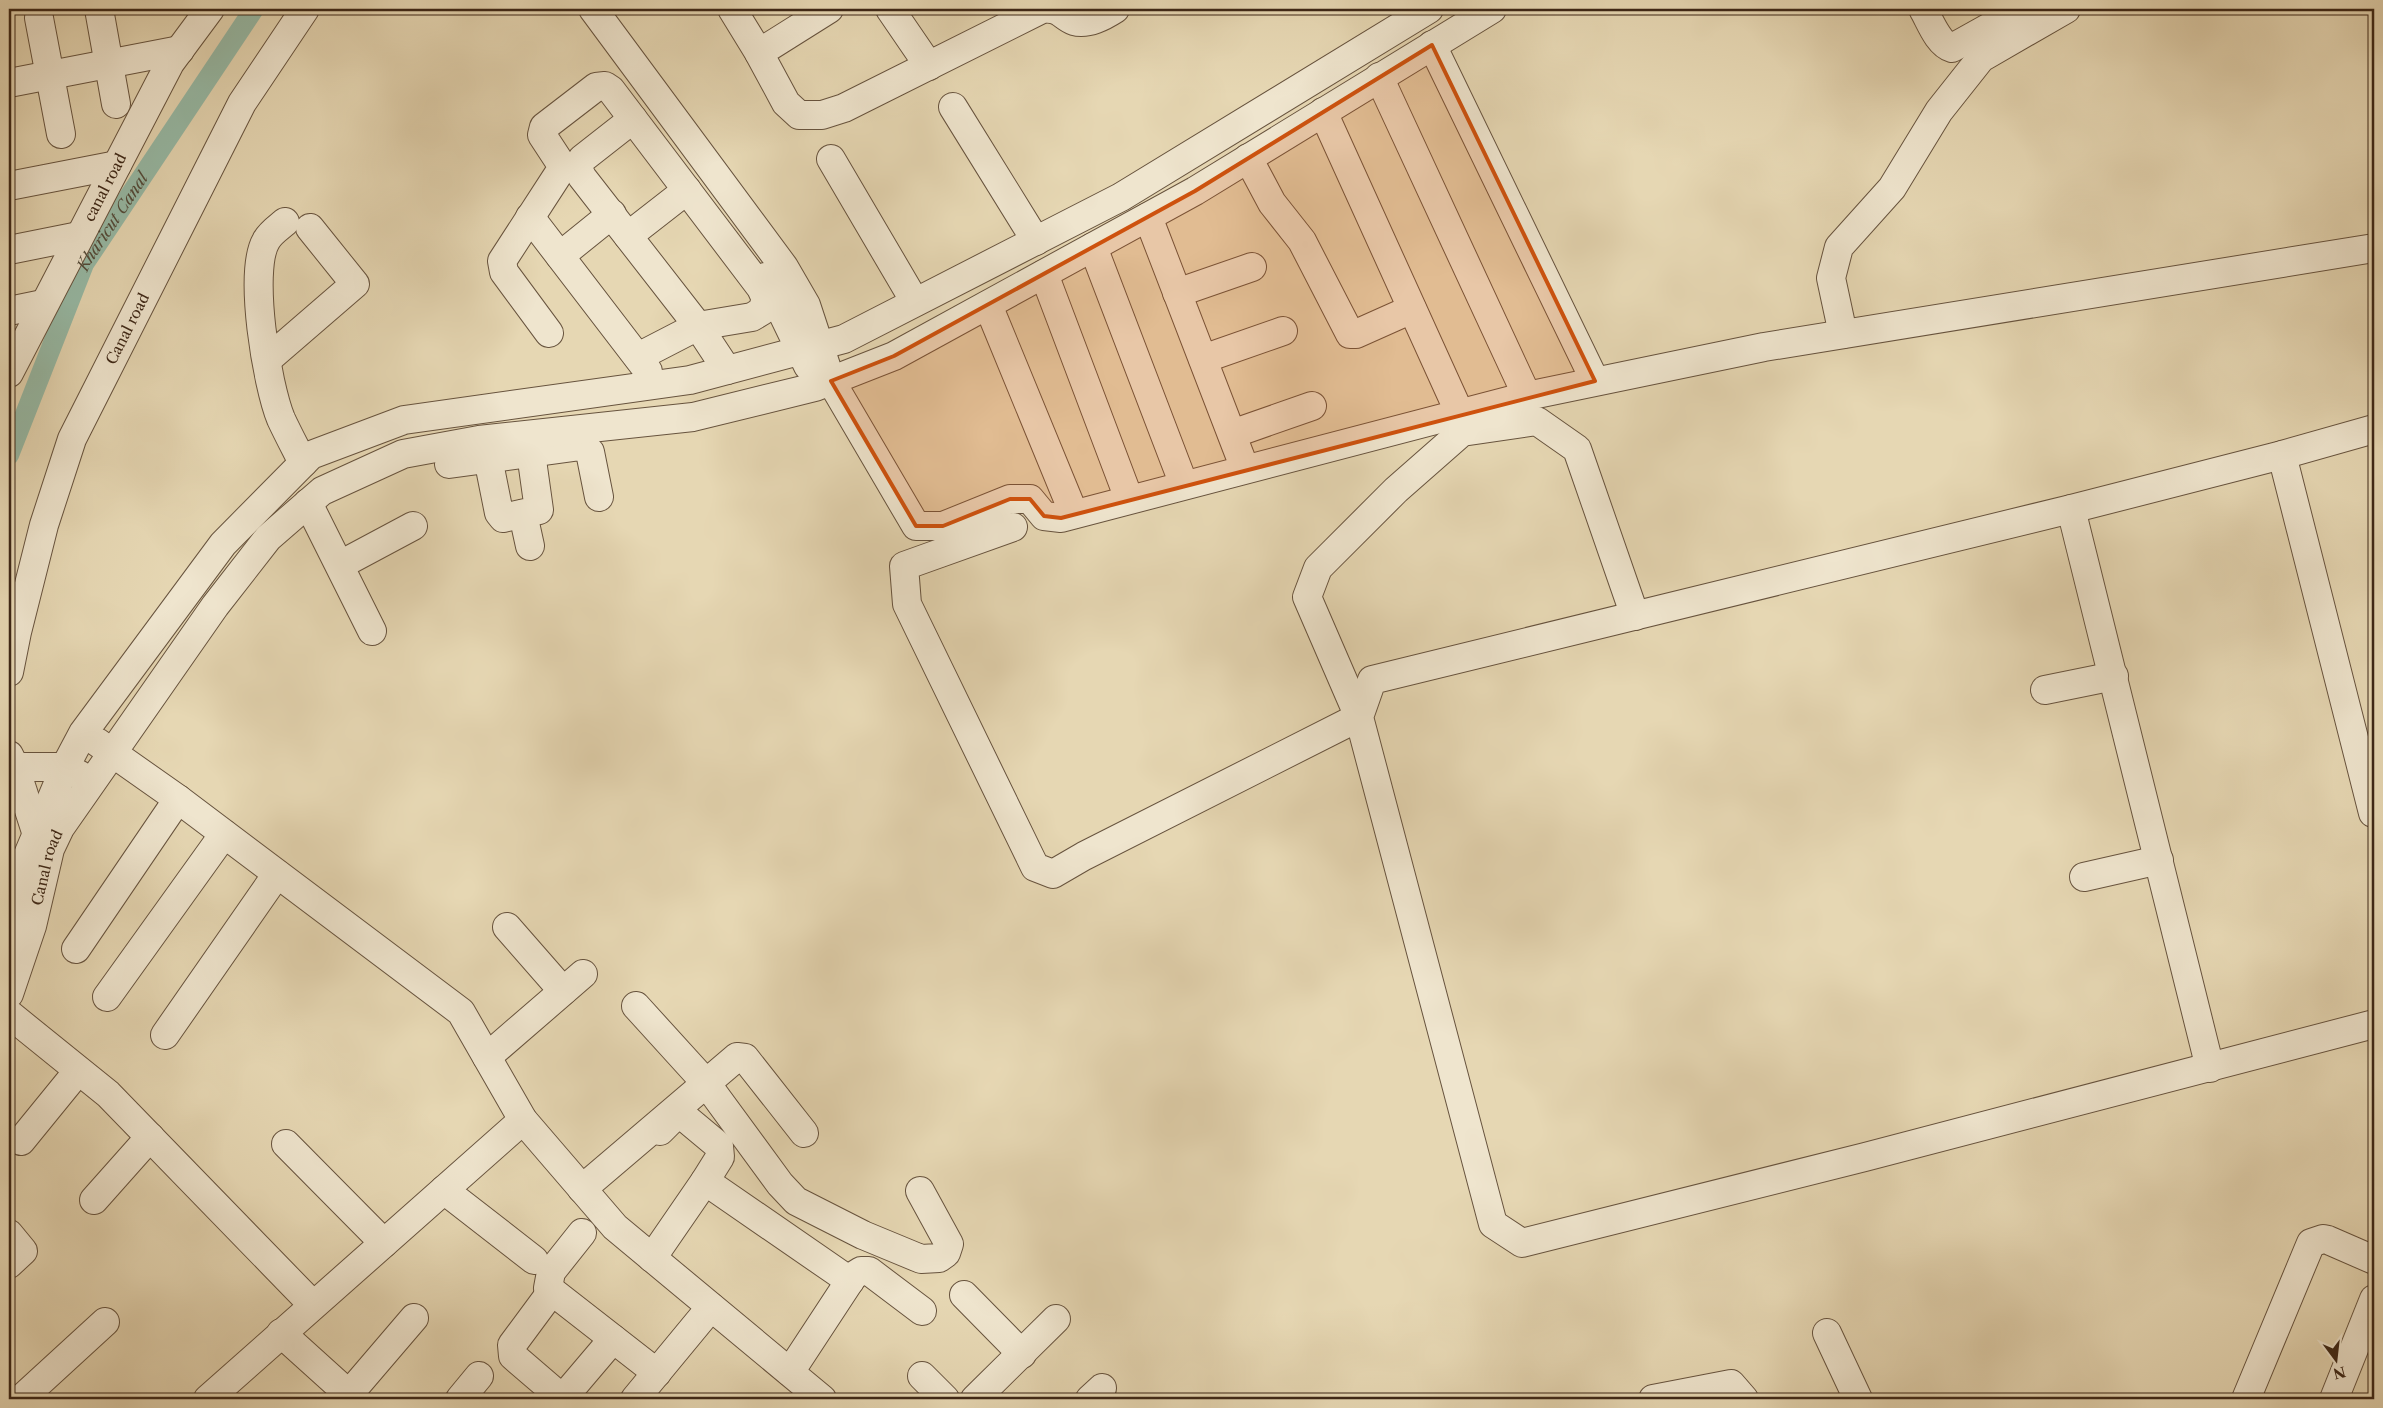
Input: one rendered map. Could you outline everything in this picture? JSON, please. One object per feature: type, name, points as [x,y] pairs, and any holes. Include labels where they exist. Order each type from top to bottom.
[{"type":"street","points":[[99,9],[116,104]]},
{"type":"street","name":"canal road","points":[[9,373],[170,63],[210,9]]},
{"type":"street","name":"Canal road","points":[[9,672],[16,632],[44,525],[72,439],[242,103],[305,9]]},
{"type":"street","points":[[574,9],[720,209],[771,286],[810,348],[823,384],[916,526],[943,526],[1010,499],[1030,499],[1044,516],[1060,518],[1526,396],[1595,381],[1764,347],[2374,248]]},
{"type":"street","points":[[593,9],[784,266],[806,304],[810,348]]},
{"type":"street","points":[[732,9],[786,103],[799,115],[822,116],[844,108],[1042,9]]},
{"type":"street","points":[[759,53],[829,9]]},
{"type":"street","points":[[890,9],[929,66]]},
{"type":"street","points":[[1050,9],[1056,9],[1075,21],[1089,21],[1115,9]]},
{"type":"street","points":[[9,921],[25,862],[65,767],[83,733],[223,544],[311,455],[404,420],[690,380],[844,338],[1121,197],[1429,9]]},
{"type":"street","points":[[450,464],[510,451],[693,418],[823,384],[894,356],[1148,217],[1492,9]]},
{"type":"street","points":[[1923,9],[1942,41],[1946,46],[1952,48],[2022,9]]},
{"type":"street","points":[[1844,334],[1830,278],[1839,247],[1892,188],[1939,111],[1981,58],[2066,9]]},
{"type":"street","points":[[38,18],[61,134]]},
{"type":"street","points":[[1432,45],[1595,381]]},
{"type":"street","points":[[9,83],[180,50]]},
{"type":"street","points":[[1379,77],[1526,396]]},
{"type":"street","points":[[549,333],[504,272],[502,261],[561,170],[561,164],[542,135],[544,127],[596,87],[605,86],[611,90],[687,190],[761,288],[766,299],[762,312],[752,317],[698,326],[638,357]]},
{"type":"street","points":[[953,107],[1036,241]]},
{"type":"street","points":[[1323,112],[1460,414]]},
{"type":"street","points":[[633,119],[582,160],[578,168],[582,177],[698,326],[727,370]]},
{"type":"street","points":[[1248,158],[1272,203],[1305,247],[1350,334],[1356,334],[1412,310]]},
{"type":"street","points":[[831,159],[915,302]]},
{"type":"street","points":[[9,186],[117,165]]},
{"type":"street","points":[[628,236],[687,190]]},
{"type":"street","points":[[560,256],[612,214]]},
{"type":"street","points":[[530,217],[658,384]]},
{"type":"street","points":[[1148,217],[1245,469]]},
{"type":"street","points":[[267,360],[355,284],[298,225],[266,241],[261,254],[259,299],[267,360],[281,418],[303,463]]},
{"type":"street","points":[[9,250],[79,236]]},
{"type":"street","points":[[1093,247],[1184,486]]},
{"type":"street","points":[[1177,293],[1252,267]]},
{"type":"street","points":[[1044,274],[1129,500]]},
{"type":"street","points":[[9,311],[44,304]]},
{"type":"street","points":[[988,305],[1074,514]]},
{"type":"street","points":[[1203,359],[1283,331]]},
{"type":"street","points":[[1232,434],[1312,406]]},
{"type":"street","points":[[1635,616],[1578,449],[1536,421],[1462,432],[1396,490],[1318,568],[1307,597],[1359,717],[1493,1224],[1522,1243],[2210,1068],[2374,1024]]},
{"type":"street","points":[[1013,527],[904,566],[908,604],[1035,867],[1053,874],[1084,856],[1359,717],[1372,680],[2070,509],[2282,455],[2374,429]]},
{"type":"street","name":"Canal road","points":[[9,994],[32,926],[50,849],[60,828],[214,606],[268,538],[322,490],[403,454],[479,440],[510,451]]},
{"type":"street","points":[[510,451],[581,446],[585,448],[590,452],[599,497]]},
{"type":"street","points":[[510,451],[540,507],[537,512],[503,518],[500,516],[510,451]]},
{"type":"street","points":[[2282,455],[2373,813]]},
{"type":"street","points":[[308,502],[372,631]]},
{"type":"street","points":[[2070,509],[2114,676],[2210,1068]]},
{"type":"street","points":[[523,514],[530,546]]},
{"type":"street","points":[[340,565],[413,526]]},
{"type":"street","points":[[2045,690],[2114,676]]},
{"type":"street","points":[[83,733],[178,799],[461,1012],[523,1120],[615,1227],[822,1399]]},
{"type":"street","points":[[37,835],[11,763],[65,767],[91,781]]},
{"type":"street","points":[[76,948],[178,799]]},
{"type":"street","points":[[108,997],[224,834]]},
{"type":"street","points":[[2084,877],[2159,860]]},
{"type":"street","points":[[165,1036],[277,874]]},
{"type":"street","points":[[487,1057],[573,982],[507,927]]},
{"type":"street","points":[[636,1006],[706,1083],[770,1171],[796,1201],[899,1251],[921,1259],[939,1258],[946,1253],[949,1244],[920,1191]]},
{"type":"street","points":[[9,1014],[108,1094],[314,1305]]},
{"type":"street","points":[[582,1189],[737,1057],[745,1058],[804,1133]]},
{"type":"street","points":[[21,1140],[78,1071]]},
{"type":"street","points":[[650,1141],[673,1118],[683,1116],[720,1146],[720,1157],[652,1258]]},
{"type":"street","points":[[212,1398],[281,1333],[523,1120]]},
{"type":"street","points":[[94,1200],[150,1137]]},
{"type":"street","points":[[286,1144],[384,1243]]},
{"type":"street","points":[[705,1181],[850,1281]]},
{"type":"street","points":[[444,1190],[534,1260]]},
{"type":"street","points":[[582,1233],[551,1272],[548,1288],[657,1373]]},
{"type":"street","points":[[9,1234],[23,1251],[9,1264]]},
{"type":"street","points":[[2246,1399],[2312,1243],[2323,1238],[2374,1260]]},
{"type":"street","points":[[790,1372],[850,1281],[861,1271],[869,1271],[922,1311]]},
{"type":"street","points":[[552,1291],[512,1345],[511,1350],[513,1356],[556,1393],[561,1395],[568,1392],[613,1339]]},
{"type":"street","points":[[964,1295],[1022,1354]]},
{"type":"street","points":[[2334,1399],[2374,1299]]},
{"type":"street","points":[[635,1399],[711,1307]]},
{"type":"street","points":[[281,1333],[352,1397],[414,1318]]},
{"type":"street","points":[[975,1399],[1056,1320]]},
{"type":"street","points":[[21,1399],[105,1322]]},
{"type":"street","points":[[1827,1333],[1858,1399]]},
{"type":"street","points":[[460,1399],[479,1376]]},
{"type":"street","points":[[922,1376],[945,1399]]},
{"type":"street","points":[[1653,1399],[1731,1384],[1744,1399]]},
{"type":"highlighted area","points":[[1432,45],[1595,381],[1061,518],[1044,516],[1030,499],[1010,499],[943,526],[916,526],[831,381],[894,356],[1195,191]]},
{"type":"waterway","name":"Kharicut Canal","points":[[9,455],[84,264],[254,9]]}]
